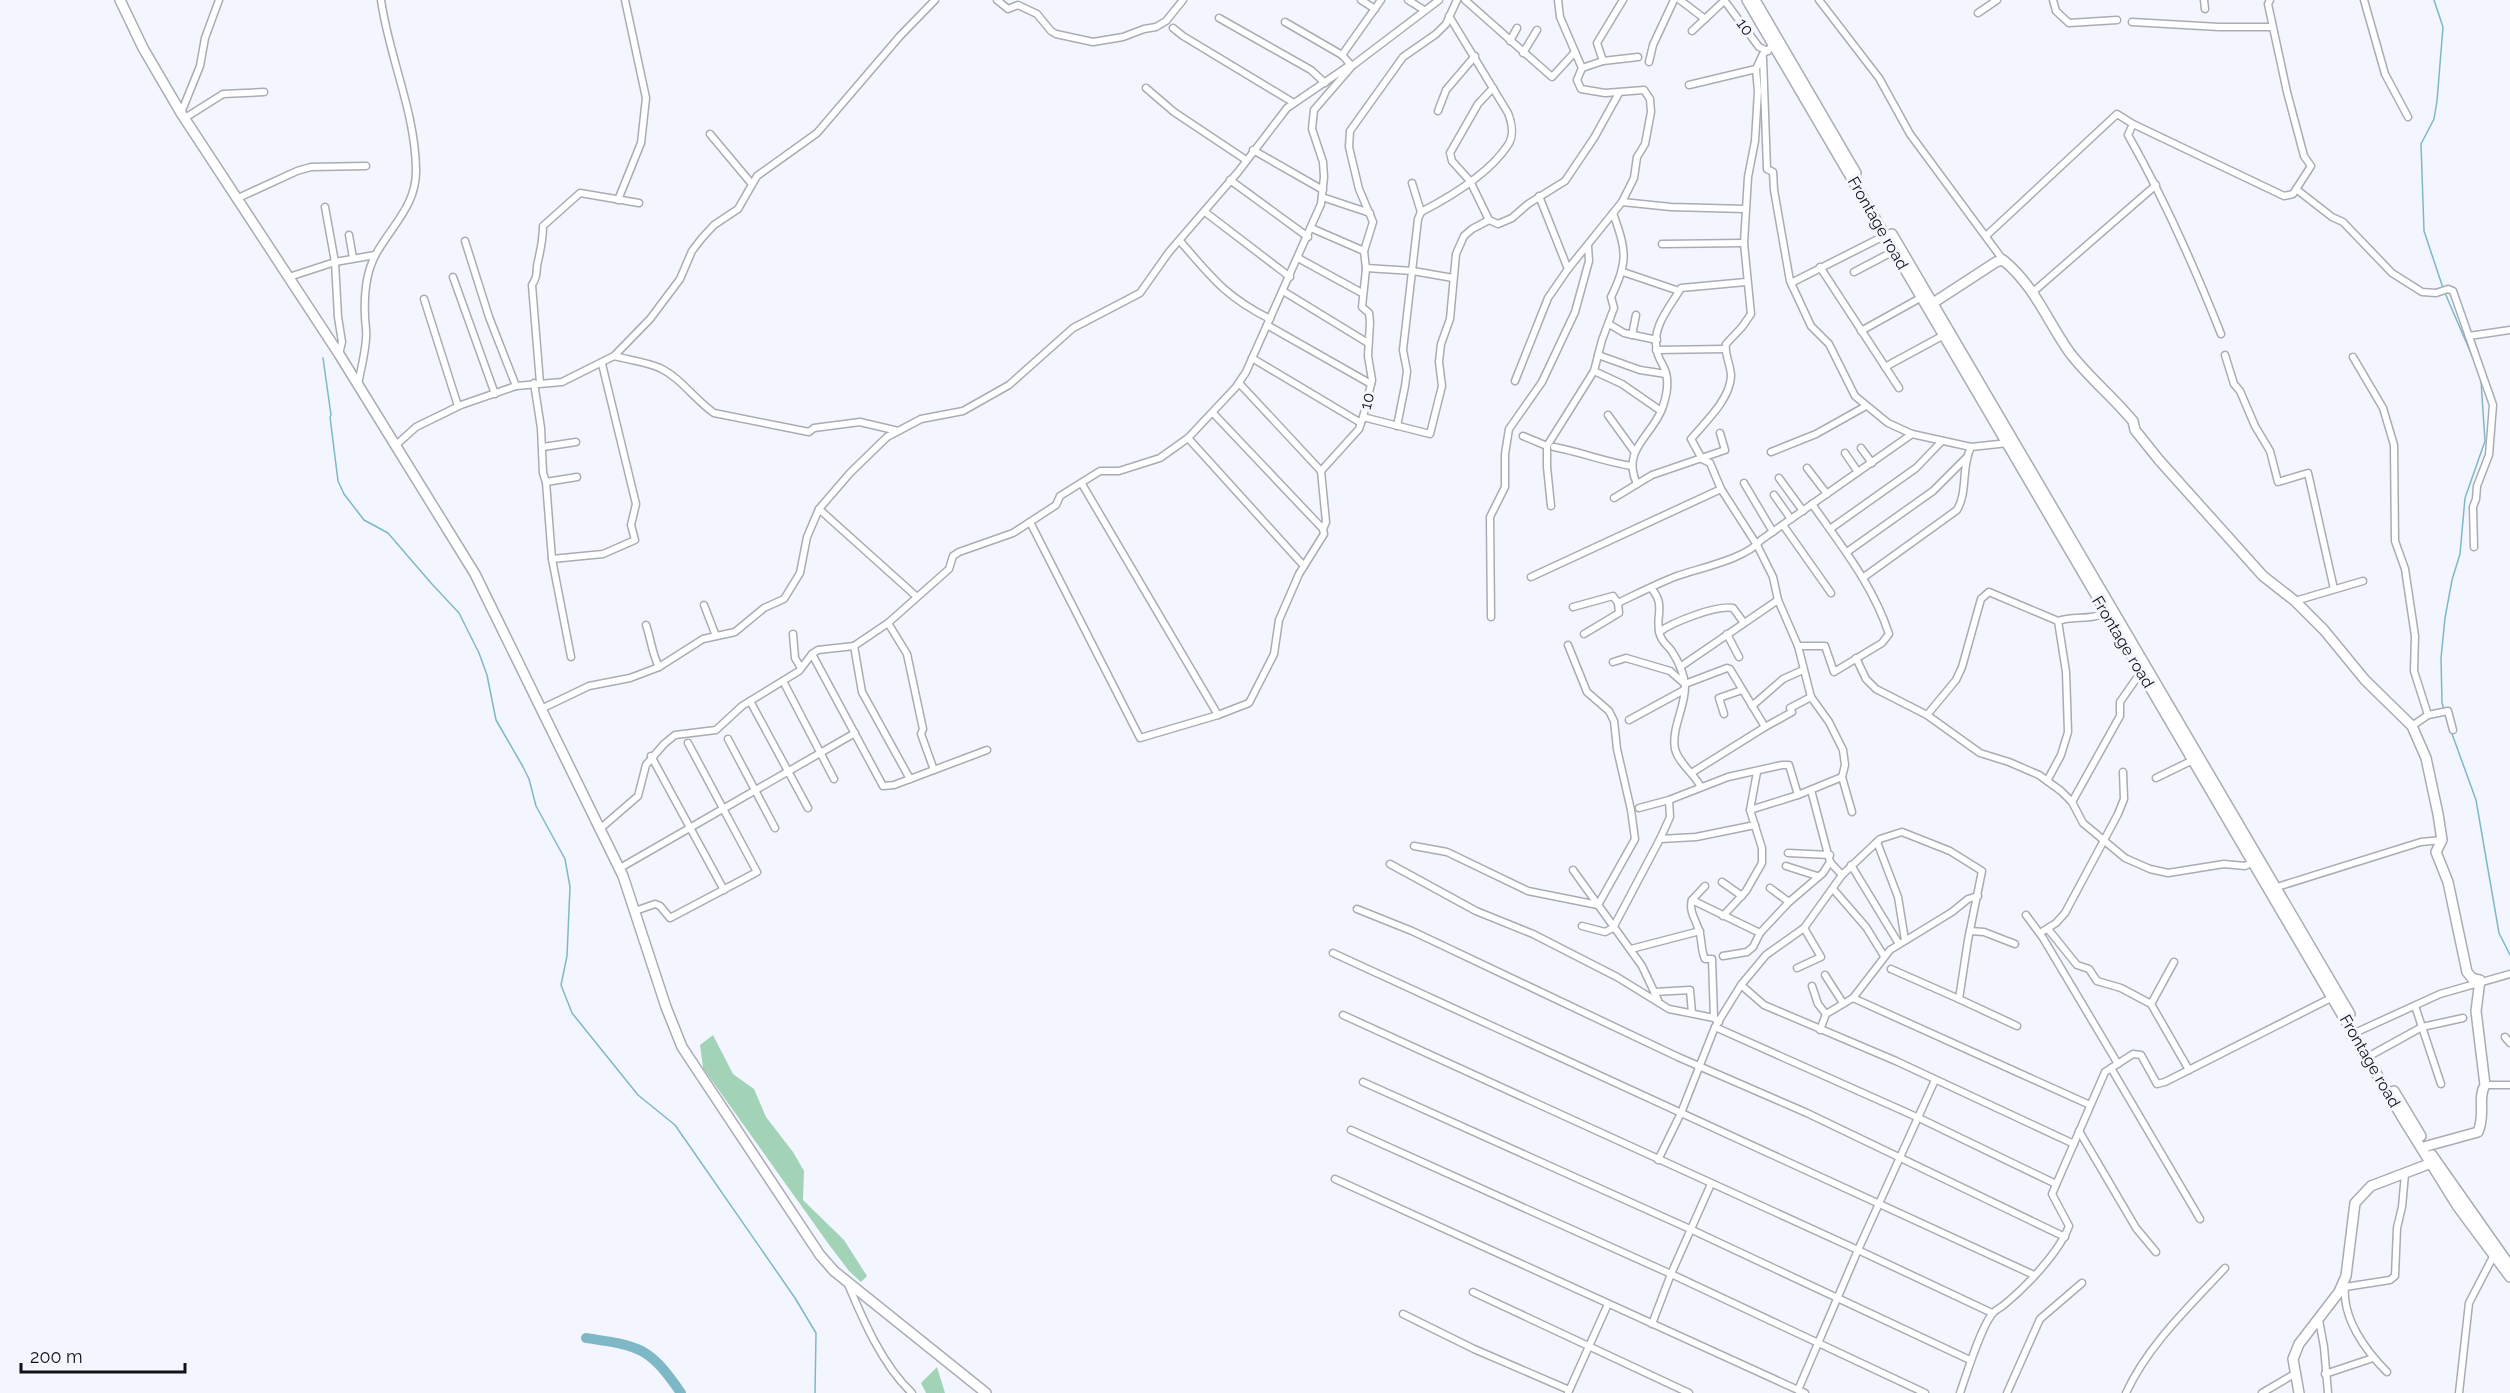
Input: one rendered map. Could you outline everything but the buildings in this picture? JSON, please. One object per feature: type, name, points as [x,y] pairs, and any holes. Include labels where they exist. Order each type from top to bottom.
[{"type":"main road","points":[[120,0],[143,48],[183,116],[339,354],[475,574],[620,868],[666,1008],[682,1047],[820,1255],[848,1284],[986,1393]]},
{"type":"main road","name":"Frontage road","points":[[1747,0],[1771,48],[2010,442],[2106,612],[2144,669],[2193,760],[2253,862],[2336,995],[2433,1163],[2510,1277]]},
{"type":"main road","points":[[1755,0],[1771,48],[1933,303],[2010,442],[2144,669],[2277,887],[2336,995],[2427,1146],[2433,1163],[2371,1186],[2355,1203],[2346,1276],[2339,1292],[2299,1344],[2293,1359],[2299,1393]]},
{"type":"main road","points":[[1933,303],[1996,262],[2003,260],[2033,292],[2070,353],[2133,421],[2135,430],[2159,460],[2263,576],[2295,601],[2324,630],[2365,680],[2412,726],[2426,758],[2442,840],[2436,852],[2448,882],[2467,972],[2472,978],[2480,980],[2476,1011],[2485,1085],[2481,1096],[2483,1112],[2478,1132],[2427,1146]]},
{"type":"main road","points":[[2495,1253],[2510,1266]]},
{"type":"street","points":[[183,116],[200,66],[205,38],[219,0]]},
{"type":"street","points":[[358,384],[367,338],[365,316],[367,279],[375,255],[407,209],[415,192],[416,169],[407,102],[384,24],[381,0]]},
{"type":"street","points":[[618,200],[641,143],[646,98],[625,0]]},
{"type":"street","points":[[395,446],[416,427],[458,406],[516,386],[562,382],[614,356],[650,319],[680,279],[692,251],[702,238],[714,225],[738,209],[751,183],[817,133],[900,36],[935,0]]},
{"type":"street","points":[[997,0],[1008,9],[1018,5],[1037,14],[1056,34],[1093,42],[1123,38],[1144,29],[1156,27],[1166,21],[1183,0]]},
{"type":"street","points":[[1361,0],[1375,9]]},
{"type":"street","points":[[1342,55],[1381,0]]},
{"type":"street","points":[[1408,0],[1424,10]]},
{"type":"street","points":[[542,709],[589,686],[630,678],[659,667],[703,639],[735,632],[764,608],[784,599],[800,573],[807,537],[819,509],[850,473],[887,437],[921,419],[963,411],[1009,385],[1073,328],[1140,293],[1169,252],[1287,108],[1351,65],[1438,0]]},
{"type":"street","points":[[1370,213],[1359,189],[1349,147],[1350,131],[1354,122],[1403,57],[1436,34],[1446,24],[1457,0]]},
{"type":"street","points":[[1465,0],[1552,77],[1575,52]]},
{"type":"street","points":[[1515,381],[1548,298],[1568,269],[1622,202],[1634,178],[1637,157],[1645,144],[1651,112],[1650,99],[1644,90],[1628,90],[1619,93],[1581,89],[1577,80],[1582,68],[1560,17],[1558,0]]},
{"type":"street","points":[[1603,61],[1597,44],[1623,0]]},
{"type":"street","points":[[1649,62],[1653,45],[1674,0]]},
{"type":"street","points":[[1680,0],[1705,19]]},
{"type":"street","points":[[1692,31],[1724,0]]},
{"type":"street","name":"10","points":[[1724,0],[1759,47],[1771,48]]},
{"type":"street","points":[[1820,0],[1879,78],[1910,134],[2003,260]]},
{"type":"street","points":[[1978,13],[1996,0]]},
{"type":"street","points":[[2053,0],[2056,11],[2069,23],[2117,20]]},
{"type":"street","points":[[2204,0],[2205,9]]},
{"type":"street","points":[[2364,0],[2385,74],[2408,117]]},
{"type":"street","points":[[1986,236],[2117,114],[2133,124],[2284,196],[2293,194],[2311,166],[2304,156],[2268,2]]},
{"type":"street","points":[[1421,212],[1470,181],[1490,165],[1509,143],[1511,121],[1475,56],[1449,16]]},
{"type":"street","points":[[1219,18],[1311,70],[1325,83]]},
{"type":"street","points":[[1285,22],[1342,55],[1351,65]]},
{"type":"street","points":[[2132,22],[2219,27],[2272,27]]},
{"type":"street","points":[[1173,28],[1294,103]]},
{"type":"street","points":[[1510,41],[1517,28]]},
{"type":"street","points":[[1523,53],[1537,30]]},
{"type":"street","points":[[1771,48],[1756,69],[1758,91],[1755,141],[1750,162],[1744,243],[1750,314],[1742,327],[1726,344],[1731,376],[1729,388],[1716,409],[1691,439],[1702,459],[1710,463],[1721,489],[1757,545],[1773,577],[1778,600],[1798,646],[1811,697],[1829,722],[1843,750],[1845,765],[1842,777],[1852,812]]},
{"type":"street","points":[[1771,48],[1767,169],[1773,172],[1774,190],[1791,284],[1811,326],[1829,344],[1856,396],[1888,423],[1912,434],[1971,447],[2010,442]]},
{"type":"street","points":[[1438,111],[1446,90],[1475,56]]},
{"type":"street","points":[[1582,68],[1603,61],[1638,57]]},
{"type":"street","points":[[601,828],[638,796],[646,765],[651,756],[675,735],[716,730],[750,701],[801,668],[818,650],[854,646],[888,623],[949,568],[953,556],[959,552],[1013,533],[1056,505],[1060,496],[1100,471],[1119,471],[1160,458],[1188,438],[1213,413],[1239,383],[1308,237],[1322,194],[1323,162],[1312,129],[1314,110],[1351,65]]},
{"type":"street","points":[[1689,85],[1756,69]]},
{"type":"street","points":[[1146,88],[1174,112],[1246,159]]},
{"type":"street","points":[[1493,88],[1478,104],[1450,150],[1450,159],[1470,181],[1489,220],[1498,224],[1512,218],[1539,196],[1565,181],[1594,138],[1619,93]]},
{"type":"street","points":[[183,116],[223,94],[264,92]]},
{"type":"street","points":[[2133,124],[2128,135],[2156,185],[2191,260],[2221,334]]},
{"type":"street","points":[[710,134],[751,183]]},
{"type":"street","points":[[1443,146],[1450,150]]},
{"type":"street","points":[[1253,150],[1322,194],[1370,213]]},
{"type":"street","points":[[236,199],[310,167],[366,166]]},
{"type":"street","points":[[1230,180],[1308,237]]},
{"type":"street","points":[[1397,426],[1406,386],[1407,371],[1403,350],[1421,212],[1412,183]]},
{"type":"street","points":[[2033,292],[2156,185]]},
{"type":"street","points":[[2296,189],[2332,217],[2343,222],[2392,273],[2422,292],[2436,293],[2448,289],[2452,291],[2493,405],[2490,455],[2477,486],[2473,507],[2474,548]]},
{"type":"street","points":[[571,657],[552,559],[546,482],[543,473],[532,285],[538,276],[538,262],[543,250],[543,226],[580,193],[639,203]]},
{"type":"street","points":[[1539,196],[1568,269]]},
{"type":"street","points":[[1622,202],[1671,207],[1745,209]]},
{"type":"street","points":[[325,207],[335,262],[338,317],[342,342],[339,354]]},
{"type":"street","points":[[1204,212],[1290,277]]},
{"type":"street","name":"10","points":[[1321,471],[1359,429],[1371,384],[1368,343],[1369,313],[1362,307],[1366,268],[1364,251],[1372,222],[1370,213]]},
{"type":"street","points":[[1551,506],[1547,467],[1550,446],[1573,402],[1594,371],[1614,308],[1611,297],[1623,272],[1623,240],[1613,213]]},
{"type":"street","points":[[1252,358],[1362,420],[1430,434],[1442,386],[1439,362],[1441,344],[1450,319],[1456,254],[1464,236],[1489,220]]},
{"type":"street","points":[[1311,228],[1364,251]]},
{"type":"street","points":[[349,235],[353,258]]},
{"type":"street","points":[[1791,284],[1820,267],[1886,235]]},
{"type":"street","points":[[465,241],[489,317],[516,386]]},
{"type":"street","points":[[1180,241],[1233,299],[1371,384]]},
{"type":"street","points":[[1662,244],[1744,243]]},
{"type":"street","points":[[1491,617],[1490,517],[1505,487],[1505,454],[1509,429],[1542,382],[1575,312],[1589,261],[1588,246]]},
{"type":"street","points":[[1854,272],[1894,250]]},
{"type":"street","points":[[289,277],[335,262],[375,255]]},
{"type":"street","points":[[1299,258],[1362,293]]},
{"type":"street","points":[[1820,267],[1899,388]]},
{"type":"street","points":[[1366,268],[1413,271],[1453,278]]},
{"type":"street","points":[[1623,272],[1679,291]]},
{"type":"street","points":[[453,277],[495,394]]},
{"type":"street","points":[[1637,484],[1632,466],[1634,452],[1661,411],[1667,390],[1666,374],[1656,350],[1660,320],[1676,299],[1681,288],[1746,282]]},
{"type":"street","points":[[1283,291],[1368,343]]},
{"type":"street","points":[[1861,331],[1922,297]]},
{"type":"street","points":[[424,299],[458,406]]},
{"type":"street","points":[[1632,335],[1636,315]]},
{"type":"street","points":[[1609,324],[1632,335],[1657,340]]},
{"type":"street","points":[[2469,336],[2510,330]]},
{"type":"street","points":[[1885,367],[1944,335]]},
{"type":"street","points":[[1656,350],[1725,349]]},
{"type":"street","points":[[1598,355],[1640,370],[1666,374]]},
{"type":"street","points":[[2225,355],[2234,384],[2240,391],[2254,426],[2270,451],[2278,482],[2308,473],[2334,589]]},
{"type":"street","points":[[614,356],[660,369],[693,393],[702,405],[714,414],[810,432],[814,428],[860,422],[898,431]]},
{"type":"street","points":[[2353,357],[2383,408],[2394,445],[2395,541],[2405,569],[2415,636],[2414,671],[2428,716]]},
{"type":"street","points":[[552,559],[603,554],[634,540],[631,525],[636,504],[602,364]]},
{"type":"street","points":[[1594,371],[1622,384],[1661,411]]},
{"type":"street","points":[[1030,522],[1140,738],[1249,704],[1274,654],[1279,620],[1304,566],[1324,534],[1323,529],[1326,522],[1321,471],[1239,383]]},
{"type":"street","points":[[1771,452],[1816,434],[1866,406]]},
{"type":"street","points":[[1213,413],[1323,529]]},
{"type":"street","points":[[1608,415],[1634,452]]},
{"type":"street","points":[[1614,498],[1652,475],[1726,449],[1720,433]]},
{"type":"street","points":[[1618,603],[1651,588],[1738,556],[1757,545],[1912,434]]},
{"type":"street","points":[[1523,436],[1550,446],[1584,452],[1614,463],[1632,466]]},
{"type":"street","points":[[1188,438],[1304,566]]},
{"type":"street","points":[[1830,529],[1916,468],[1942,441]]},
{"type":"street","points":[[543,447],[576,442]]},
{"type":"street","points":[[1861,447],[1872,463]]},
{"type":"street","points":[[1864,577],[1957,510],[1961,503],[1966,458],[1971,447]]},
{"type":"street","points":[[1845,453],[1858,472]]},
{"type":"street","points":[[1847,552],[1933,491],[1966,458]]},
{"type":"street","points":[[1807,468],[1827,494]]},
{"type":"street","points":[[546,482],[577,477]]},
{"type":"street","points":[[1779,478],[1803,511]]},
{"type":"street","points":[[1744,483],[1773,532]]},
{"type":"street","points":[[1082,484],[1218,715]]},
{"type":"street","points":[[1531,577],[1721,489]]},
{"type":"street","points":[[1774,495],[1791,519]]},
{"type":"street","points":[[1798,646],[1825,646],[1834,672],[1882,643],[1889,634],[1882,612],[1864,577],[1812,504]]},
{"type":"street","points":[[819,509],[917,597]]},
{"type":"street","points":[[1783,525],[1831,593]]},
{"type":"street","points":[[2295,601],[2363,581]]},
{"type":"street","points":[[1651,588],[1658,596],[1661,614],[1659,632],[1680,667],[1685,687],[1683,707],[1675,734],[1675,749],[1681,763],[1692,772],[1701,786]]},
{"type":"street","points":[[1927,715],[1956,680],[1985,593],[1989,592],[2058,621],[2068,618],[2098,617],[2106,612]]},
{"type":"street","points":[[1573,607],[1613,596],[1618,603],[1619,613],[1584,634]]},
{"type":"street","points":[[1680,667],[1778,600]]},
{"type":"street","points":[[704,605],[716,636]]},
{"type":"street","points":[[1659,632],[1668,625],[1719,608],[1733,609],[1744,623]]},
{"type":"street","points":[[2047,781],[2061,755],[2068,732],[2066,672],[2058,621]]},
{"type":"street","points":[[888,623],[907,654],[923,729],[921,734],[934,770]]},
{"type":"street","points":[[646,625],[659,667]]},
{"type":"street","points":[[793,634],[795,658],[801,668]]},
{"type":"street","points":[[1727,634],[1739,657]]},
{"type":"street","points":[[1568,645],[1587,692],[1609,711],[1614,721],[1617,749],[1635,839],[1598,905]]},
{"type":"street","points":[[854,646],[862,692],[910,779]]},
{"type":"street","points":[[812,654],[883,786],[910,779],[987,750]]},
{"type":"street","points":[[1613,662],[1626,658],[1670,671],[1685,687]]},
{"type":"street","points":[[1856,658],[1866,679],[1876,689],[1927,715],[1980,753],[2039,775],[2072,802],[2083,823],[2125,858],[2150,869],[2169,873],[2223,864],[2245,866],[2253,862]]},
{"type":"street","points":[[1629,720],[1685,687],[1728,668],[1765,727]]},
{"type":"street","points":[[2072,802],[2120,716],[2120,702],[2125,692],[2144,669]]},
{"type":"street","points":[[1752,706],[1783,679],[1803,670]]},
{"type":"street","points":[[783,681],[834,779]]},
{"type":"street","points":[[1724,714],[1719,698],[1742,690]]},
{"type":"street","points":[[1692,772],[1792,712],[1790,708],[1811,697]]},
{"type":"street","points":[[750,701],[808,808]]},
{"type":"street","points":[[2412,726],[2428,716],[2448,711],[2453,730]]},
{"type":"street","points":[[620,868],[855,733]]},
{"type":"street","points":[[728,740],[775,828]]},
{"type":"street","points":[[635,911],[655,904],[660,906],[670,918],[757,872],[688,743]]},
{"type":"street","points":[[651,756],[724,890]]},
{"type":"street","points":[[2156,778],[2193,760]]},
{"type":"street","points":[[1639,808],[1669,800],[1728,777],[1789,765],[1798,795]]},
{"type":"street","points":[[1723,916],[1742,896],[1762,863],[1762,848],[1750,810],[1757,772]]},
{"type":"street","points":[[2040,933],[2048,929],[2065,913],[2103,840],[2124,799],[2123,772]]},
{"type":"street","points":[[1750,810],[1798,795],[1842,777]]},
{"type":"street","points":[[1811,790],[1830,859],[1842,875]]},
{"type":"street","points":[[1582,926],[1605,932],[1613,928],[1670,817],[1669,800]]},
{"type":"street","points":[[1660,839],[1696,837],[1755,825]]},
{"type":"street","points":[[1658,1160],[1681,1113],[1716,1022],[1742,985],[1766,955],[1804,928],[1851,865],[1877,842],[1890,834],[1902,832],[1950,851],[1982,871],[1959,999]]},
{"type":"street","points":[[2277,887],[2421,842],[2442,840]]},
{"type":"street","points":[[1877,842],[1898,897],[1902,942]]},
{"type":"street","points":[[1413,846],[1448,852],[1528,891],[1598,905]]},
{"type":"street","points":[[1788,853],[1830,859]]},
{"type":"street","points":[[1723,956],[1747,952],[1754,947],[1760,933],[1789,902],[1823,873],[1830,859]]},
{"type":"street","points":[[1390,864],[1476,911],[1533,934],[1669,1008],[1716,1022],[2056,1184]]},
{"type":"street","points":[[1851,865],[1902,942]]},
{"type":"street","points":[[1786,866],[1817,876]]},
{"type":"street","points":[[1574,870],[1613,928],[1631,949],[1658,1001]]},
{"type":"street","points":[[1722,882],[1742,896]]},
{"type":"street","points":[[1705,886],[1692,900],[1690,907],[1700,931],[1702,955],[1712,959],[1714,963],[1711,984],[1716,1022]]},
{"type":"street","points":[[1770,888],[1789,902]]},
{"type":"street","points":[[1833,890],[1866,927],[1884,956]]},
{"type":"street","points":[[1820,1030],[1826,1014],[1853,998],[1884,956],[1968,899],[1978,896]]},
{"type":"street","points":[[1692,900],[1760,933]]},
{"type":"street","points":[[1357,909],[1412,931],[1700,1067],[1901,1157],[2065,1237]]},
{"type":"street","points":[[2026,915],[2040,933],[2118,1064]]},
{"type":"street","points":[[1797,968],[1821,957],[1804,928]]},
{"type":"street","points":[[2048,929],[2076,964],[2089,969],[2097,981],[2121,988],[2151,1004],[2189,1070]]},
{"type":"street","points":[[1631,949],[1700,931]]},
{"type":"street","points":[[1970,931],[1984,932],[2015,944]]},
{"type":"street","points":[[1333,953],[2034,1275]]},
{"type":"street","points":[[2151,1004],[2175,962]]},
{"type":"street","points":[[1891,969],[2018,1026]]},
{"type":"street","points":[[2359,1031],[2440,994],[2480,980],[2510,974]]},
{"type":"street","points":[[1825,975],[1843,1003]]},
{"type":"street","points":[[1742,985],[1764,1005],[1877,1052],[2074,1144]]},
{"type":"street","points":[[1812,986],[1818,1004],[1826,1014]]},
{"type":"street","points":[[1654,992],[1690,990],[1692,1013]]},
{"type":"street","points":[[1960,1393],[1970,1360],[1992,1313],[2005,1304],[2034,1275],[2065,1237],[2069,1226],[2052,1194],[2105,1072],[2133,1054],[2140,1055],[2157,1084],[2336,995]]},
{"type":"street","points":[[1853,998],[2090,1105]]},
{"type":"street","points":[[2415,1006],[2441,1084]]},
{"type":"street","points":[[1343,1015],[1992,1313]]},
{"type":"street","points":[[2373,1054],[2422,1027],[2463,1018]]},
{"type":"street","points":[[2505,1037],[2510,1043]]},
{"type":"street","points":[[2111,1068],[2200,1218]]},
{"type":"street","points":[[1798,1390],[1935,1080]]},
{"type":"street","points":[[1363,1082],[1690,1229],[1970,1360]]},
{"type":"street","points":[[2485,1085],[2510,1085]]},
{"type":"street","points":[[1351,1130],[1671,1274],[1925,1393]]},
{"type":"street","points":[[2079,1131],[2136,1228],[2156,1252]]},
{"type":"street","points":[[2345,1287],[2390,1280],[2394,1276],[2397,1228],[2402,1207],[2405,1174]]},
{"type":"street","points":[[1335,1179],[1805,1393]]},
{"type":"street","points":[[1652,1324],[1671,1274],[1711,1184]]},
{"type":"street","points":[[2459,1393],[2469,1303],[2495,1253]]},
{"type":"street","points":[[2126,1393],[2133,1378],[2158,1341],[2225,1268]]},
{"type":"street","points":[[2346,1276],[2348,1317],[2373,1358],[2387,1372]]},
{"type":"street","points":[[2007,1393],[2040,1319],[2082,1283]]},
{"type":"street","points":[[848,1284],[863,1322],[901,1383],[912,1393]]},
{"type":"street","points":[[1473,1292],[1689,1393]]},
{"type":"street","points":[[1403,1314],[1568,1391],[1608,1304]]},
{"type":"street","points":[[2319,1320],[2328,1393]]},
{"type":"street","points":[[2325,1374],[2373,1358]]},
{"type":"street","points":[[2262,1393],[2296,1373]]},
{"type":"green space","points":[[713,1035],[733,1074],[754,1089],[766,1117],[793,1152],[804,1171],[803,1200],[844,1240],[867,1276],[861,1282],[849,1271],[830,1246],[703,1068],[700,1045]]},
{"type":"green space","points":[[937,1367],[945,1393],[926,1393],[921,1383]]},
{"type":"waterway","points":[[2434,0],[2443,27],[2437,101],[2434,119],[2421,144],[2424,231],[2443,288]]},
{"type":"waterway","points":[[2445,293],[2476,365]]},
{"type":"waterway","points":[[323,358],[338,481],[344,494],[364,520],[388,533],[459,613],[487,675],[496,720],[529,779],[536,806],[565,859],[570,887],[567,956],[561,985],[572,1013],[638,1095],[675,1125],[795,1298],[816,1333],[815,1393]]},
{"type":"waterway","points":[[2444,709],[2441,658],[2445,618],[2452,580],[2460,554],[2465,498],[2485,441],[2481,381]]},
{"type":"waterway","points":[[2451,731],[2476,800],[2499,933],[2510,955]]},
{"type":"waterway","points":[[586,1338],[620,1344],[642,1351],[660,1366],[681,1393]]}]
